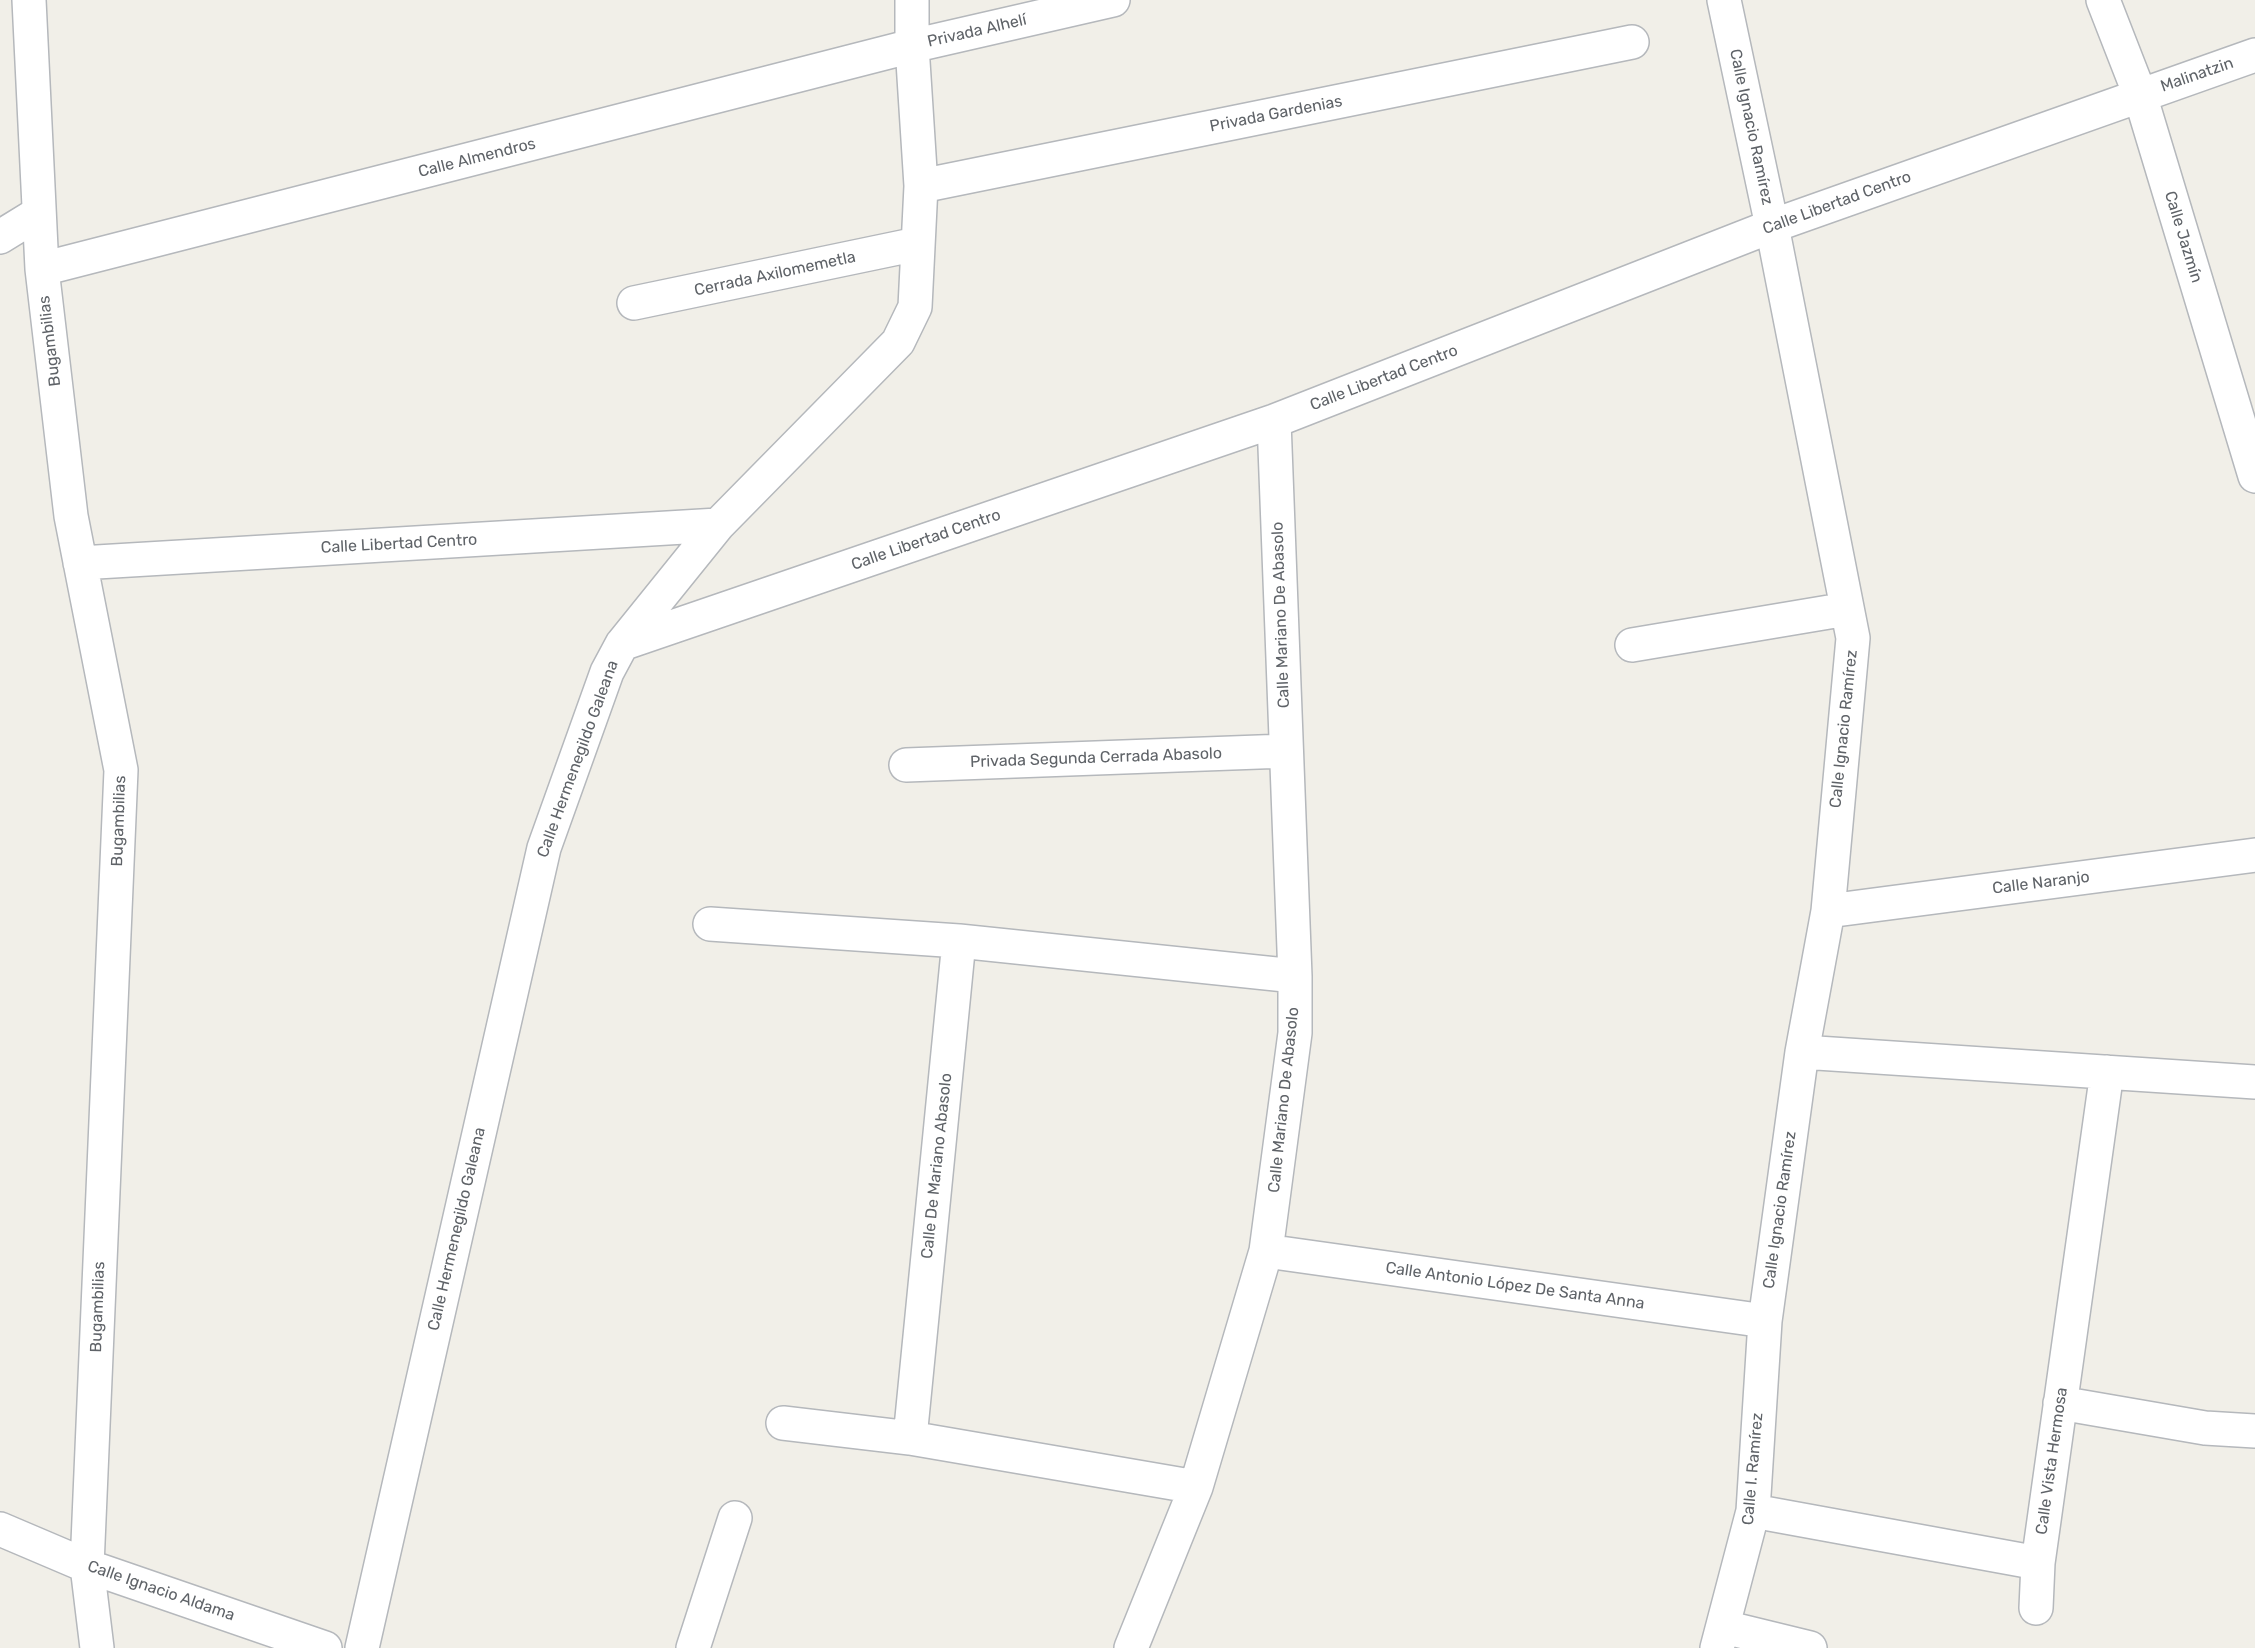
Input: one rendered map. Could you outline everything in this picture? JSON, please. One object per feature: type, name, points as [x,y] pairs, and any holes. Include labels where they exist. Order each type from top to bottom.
[{"type":"street","name":"Bugambilias","points":[[29,0],[42,269],[71,516],[121,770],[87,1566],[97,1648]]},
{"type":"street","name":"Calle Hermenegildo Galeana","points":[[362,1648],[544,848],[607,672],[622,645],[718,525],[898,342],[915,307],[921,186],[912,46],[912,0]]},
{"type":"street","name":"Privada Alhelí","points":[[912,46],[1113,0]]},
{"type":"street","name":"Calle Ignacio Ramírez","points":[[1724,0],[1772,226],[1853,638],[1827,911],[1802,1052],[1765,1322]]},
{"type":"street","name":"Calle Jazmín","points":[[2103,0],[2140,95],[2255,476]]},
{"type":"street","name":"Privada Gardenias","points":[[921,186],[1632,42]]},
{"type":"street","name":"Calle Almendros","points":[[42,269],[912,46]]},
{"type":"street","name":"Malinatzin","points":[[2140,95],[2255,55]]},
{"type":"street","name":"Calle Libertad Centro","points":[[622,645],[1274,421],[1772,226],[2140,95]]},
{"type":"street","points":[[0,237],[39,213]]},
{"type":"street","name":"Cerrada Axilomemetla","points":[[634,303],[917,244]]},
{"type":"street","name":"Calle Mariano De Abasolo","points":[[1131,1648],[1196,1487],[1266,1251],[1294,1034],[1295,976],[1274,421]]},
{"type":"street","name":"Calle Libertad Centro","points":[[80,562],[718,525]]},
{"type":"street","points":[[1632,645],[1847,609]]},
{"type":"street","name":"Privada Segunda Cerrada Abasolo","points":[[906,765],[1286,751]]},
{"type":"street","name":"Calle Naranjo","points":[[1827,911],[2255,855]]},
{"type":"street","points":[[710,924],[959,941],[1295,976]]},
{"type":"street","name":"Calle De Mariano Abasolo","points":[[910,1438],[959,941]]},
{"type":"street","points":[[1802,1052],[2255,1082]]},
{"type":"street","name":"Calle Vista Hermosa","points":[[2036,1608],[2038,1563],[2107,1072]]},
{"type":"street","name":"Calle Antonio López De Santa Anna","points":[[1266,1251],[1765,1322]]},
{"type":"street","name":"Calle I. Ramírez","points":[[1720,1637],[1753,1511],[1765,1322]]},
{"type":"street","points":[[2060,1403],[2205,1428],[2255,1431]]},
{"type":"street","points":[[783,1423],[910,1438],[1196,1487]]},
{"type":"street","points":[[1753,1511],[2038,1563]]},
{"type":"street","points":[[693,1648],[735,1518]]},
{"type":"street","name":"Calle Ignacio Aldama","points":[[0,1529],[87,1566],[325,1648]]},
{"type":"street","points":[[1720,1637],[1810,1648]]}]
